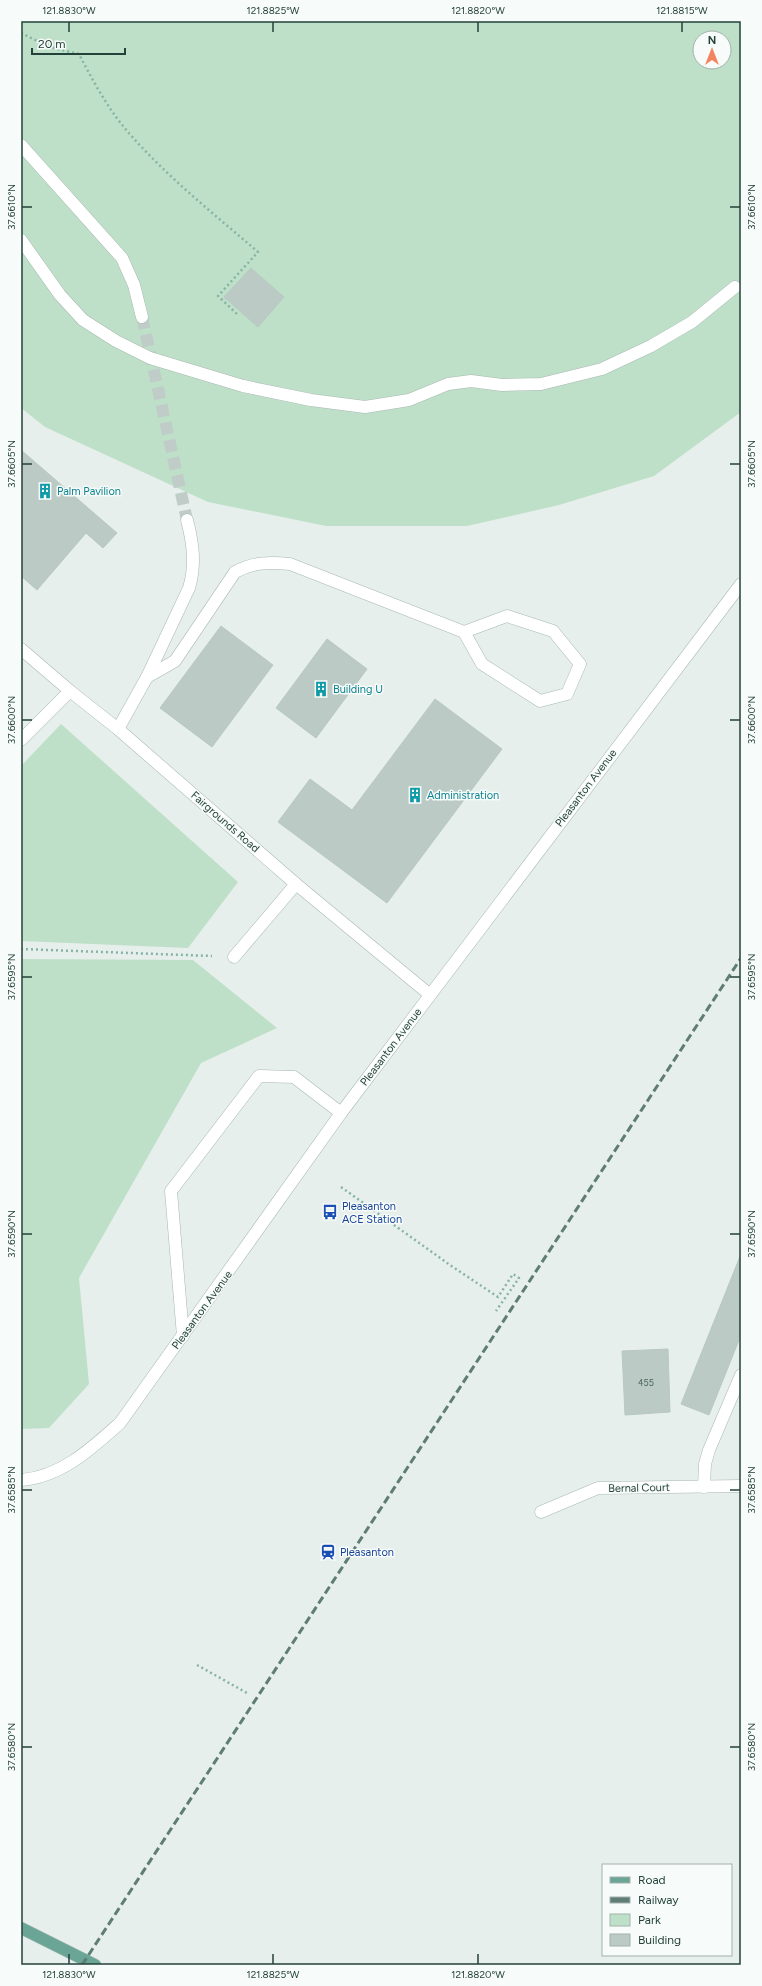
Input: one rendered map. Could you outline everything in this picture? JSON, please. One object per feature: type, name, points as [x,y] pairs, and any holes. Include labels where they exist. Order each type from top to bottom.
[{"type":"main road","points":[[21,1928],[95,1965]]},
{"type":"street","points":[[21,145],[122,258],[134,285],[142,317]]},
{"type":"street","points":[[21,240],[60,295],[83,320],[116,341],[150,358],[243,386],[311,400],[365,407],[409,400],[448,384],[471,381],[502,385],[541,384],[602,369],[651,346],[692,322],[736,287]]},
{"type":"street","points":[[118,729],[147,677],[184,602],[193,576],[193,546],[186,520]]},
{"type":"street","points":[[147,677],[175,661],[235,572],[246,565],[260,563],[290,564],[464,632],[482,664],[540,701],[567,694],[580,664],[553,631],[507,616],[464,632]]},
{"type":"street","name":"Pleasanton Avenue","points":[[21,1480],[35,1479],[70,1464],[95,1446],[120,1423],[341,1113],[429,994],[741,584]]},
{"type":"street","name":"Fairgrounds Road","points":[[21,649],[70,691],[118,729],[296,884],[429,994]]},
{"type":"street","points":[[21,740],[70,691]]},
{"type":"street","points":[[234,957],[296,884]]},
{"type":"street","points":[[183,1336],[171,1191],[259,1076],[294,1077],[341,1113]]},
{"type":"street","points":[[704,1487],[705,1464],[709,1450],[741,1374]]},
{"type":"street","name":"Bernal Court","points":[[541,1512],[598,1488],[741,1486]]},
{"type":"path","points":[[21,33],[49,47],[79,54],[108,105],[127,131],[176,181],[258,252],[218,296],[238,315]]},
{"type":"path","points":[[21,949],[234,957]]},
{"type":"path","points":[[341,1187],[450,1265],[498,1297],[513,1274],[519,1278],[496,1311]]},
{"type":"path","points":[[197,1665],[246,1693]]},
{"type":"green space","points":[[21,21],[741,21],[741,412],[654,476],[559,505],[467,526],[326,526],[208,502],[45,427],[21,408]]},
{"type":"green space","points":[[61,724],[238,882],[188,948],[21,941],[21,766]]},
{"type":"green space","points":[[21,959],[193,960],[277,1028],[201,1063],[79,1278],[89,1384],[49,1428],[21,1429]]},
{"type":"building","points":[[251,268],[284,297],[258,327],[224,297]]},
{"type":"building","name":"Palm Pavilion","points":[[21,450],[117,533],[103,548],[86,533],[37,590],[21,576]]},
{"type":"building","points":[[221,626],[273,665],[212,747],[160,708]]},
{"type":"building","name":"Building U","points":[[327,639],[367,669],[316,738],[276,708]]},
{"type":"building","name":"Administration","points":[[435,699],[502,749],[387,903],[278,822],[310,779],[352,810]]},
{"type":"building","points":[[741,1254],[741,1335],[709,1415],[681,1404]]},
{"type":"building","points":[[668,1349],[670,1412],[625,1415],[622,1351]]},
{"type":"tunnel","points":[[142,317],[187,520]]},
{"type":"railway","points":[[82,1965],[741,958]]},
{"type":"place","name":"Palm Pavilion","points":[[45,491]]},
{"type":"place","name":"Building U","points":[[321,689]]},
{"type":"place","name":"Administration","points":[[415,795]]},
{"type":"place","name":"Pleasanton ACE Station","points":[[330,1212]]},
{"type":"place","name":"Pleasanton","points":[[328,1552]]}]
